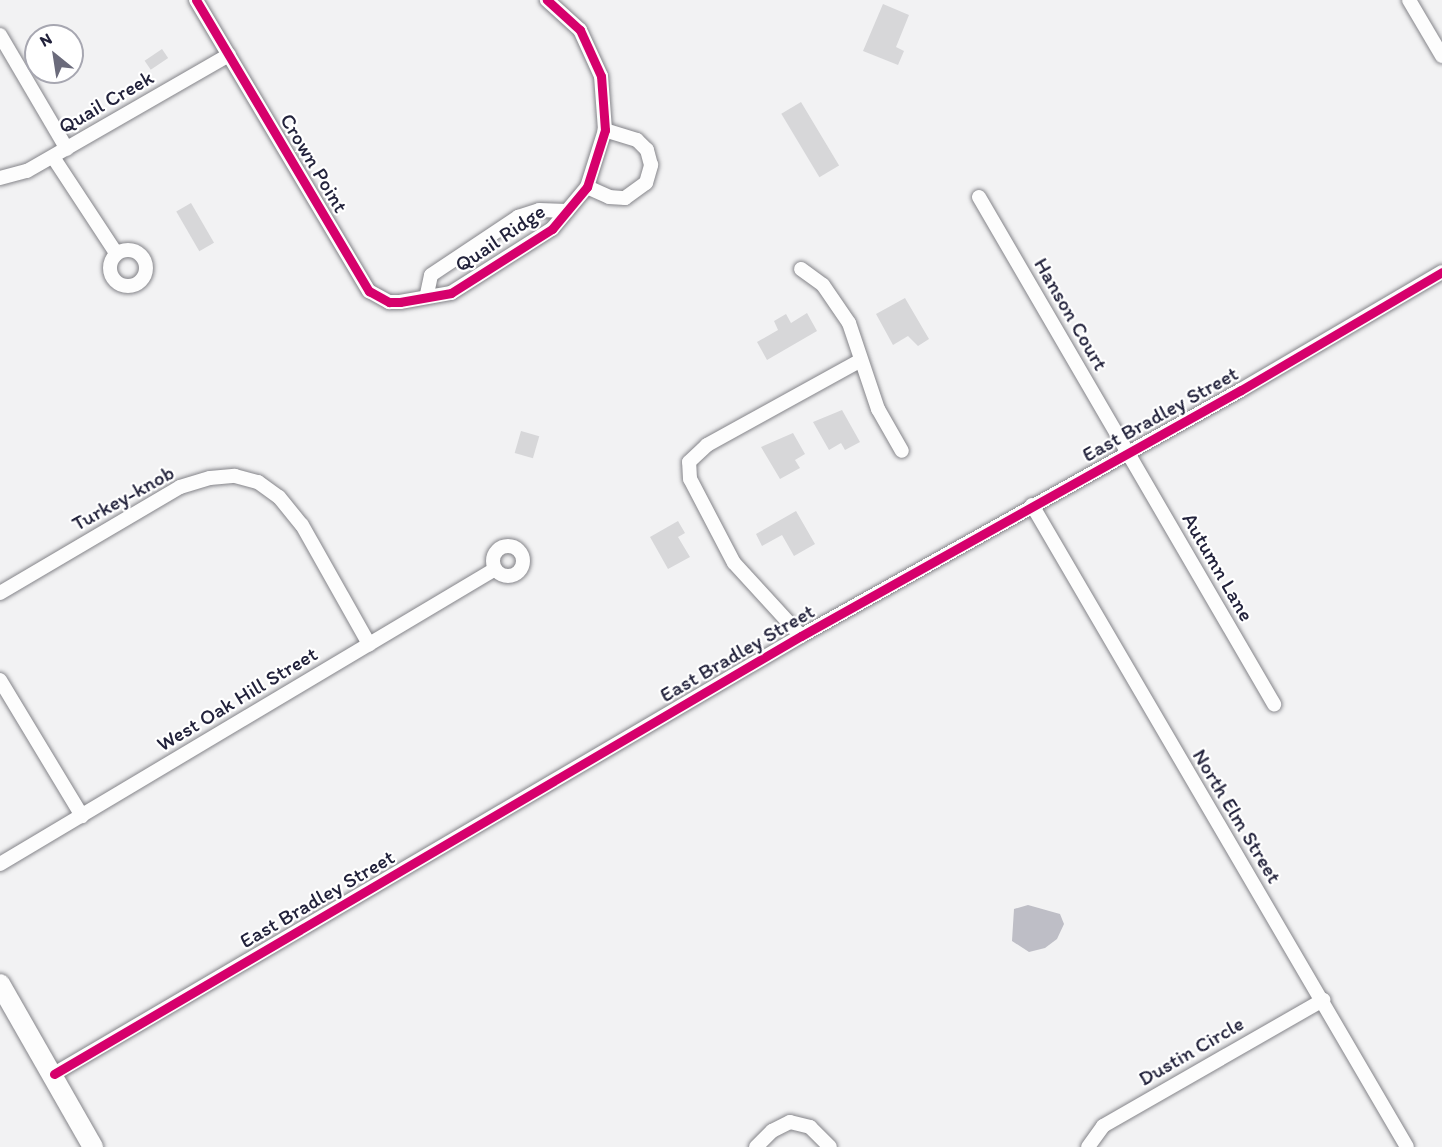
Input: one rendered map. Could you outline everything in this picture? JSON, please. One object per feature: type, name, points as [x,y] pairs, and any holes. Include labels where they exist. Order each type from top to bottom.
[{"type":"street","name":"Crown Point","points":[[196,0],[369,291],[389,302],[427,294]]},
{"type":"street","name":"Quail Ridge","points":[[547,0],[567,15],[591,51],[602,76],[605,130],[588,187],[552,229],[451,293],[427,294],[431,275],[518,217],[539,210],[567,211]]},
{"type":"street","points":[[1409,0],[1442,56]]},
{"type":"street","points":[[0,35],[66,149]]},
{"type":"street","name":"Quail Creek","points":[[0,178],[27,171],[229,55]]},
{"type":"street","points":[[588,187],[609,197],[625,198],[646,183],[651,165],[647,150],[637,140],[605,130]]},
{"type":"street","points":[[53,156],[116,253]]},
{"type":"street","name":"Hanson Court","points":[[979,196],[1127,452]]},
{"type":"street","points":[[801,269],[836,302],[849,323],[859,361],[878,409],[902,451]]},
{"type":"street","name":"East Bradley Street","points":[[54,1074],[801,636],[1241,390],[1442,272]]},
{"type":"street","points":[[801,636],[734,563],[690,479],[689,462],[707,445],[859,361]]},
{"type":"street","name":"Autumn Lane","points":[[1127,452],[1274,704]]},
{"type":"street","name":"Turkey-knob","points":[[0,593],[180,488],[210,478],[235,476],[258,482],[272,492],[302,525],[369,644]]},
{"type":"street","name":"North Elm Street","points":[[1032,506],[1323,999],[1407,1147]]},
{"type":"street","name":"West Oak Hill Street","points":[[0,864],[495,569]]},
{"type":"street","points":[[0,680],[82,816]]},
{"type":"street","points":[[1,989],[54,1074],[93,1147]]},
{"type":"street","name":"Dustin Circle","points":[[1088,1147],[1103,1126],[1323,999]]},
{"type":"street","points":[[756,1147],[772,1131],[790,1122],[810,1127],[830,1147]]},
{"type":"shaded area","points":[[1028,905],[1060,914],[1064,924],[1057,939],[1045,948],[1029,952],[1012,941],[1014,909]]},
{"type":"building","points":[[883,4],[909,15],[896,47],[904,51],[898,65],[863,51]]},
{"type":"building","points":[[162,49],[168,58],[151,70],[145,61]]},
{"type":"building","points":[[801,102],[839,165],[819,177],[781,114]]},
{"type":"building","points":[[191,203],[214,243],[199,251],[176,212]]},
{"type":"building","points":[[905,298],[929,339],[918,346],[908,336],[893,345],[876,314]]},
{"type":"building","points":[[807,313],[817,331],[767,360],[757,342],[778,330],[774,321],[786,314],[791,323]]},
{"type":"building","points":[[842,410],[860,442],[845,450],[841,443],[829,450],[813,422]]},
{"type":"building","points":[[521,431],[539,436],[533,458],[515,453]]},
{"type":"building","points":[[793,433],[805,454],[795,460],[800,468],[780,479],[761,447]]},
{"type":"building","points":[[796,511],[815,544],[794,556],[782,535],[762,546],[756,534]]},
{"type":"building","points":[[678,521],[685,533],[678,537],[690,557],[668,569],[650,537]]},
{"type":"cycle path","points":[[196,0],[369,291],[389,302],[451,293],[552,229],[587,187],[605,130],[601,76],[580,30],[547,0]]},
{"type":"cycle path","points":[[54,1074],[801,636],[1241,390],[1442,272]]}]
